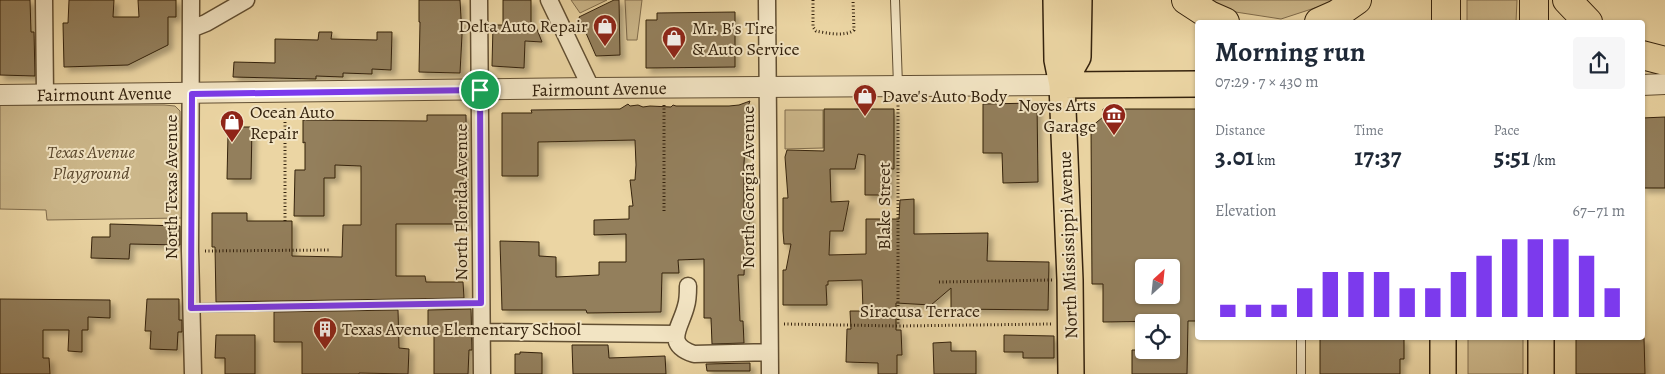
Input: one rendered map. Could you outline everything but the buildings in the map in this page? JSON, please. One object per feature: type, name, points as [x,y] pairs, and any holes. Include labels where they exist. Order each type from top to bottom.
[{"type":"highway","points":[[1186,0],[1208,16],[1219,20]]},
{"type":"highway","points":[[1324,20],[1337,14],[1358,0]]},
{"type":"highway","points":[[1446,0],[1446,20]]},
{"type":"highway","points":[[1534,0],[1534,20]]},
{"type":"highway","points":[[1567,0],[1586,20]]},
{"type":"highway","points":[[1645,56],[1665,61]]},
{"type":"main road","name":"North Mississippi Avenue","points":[[1056,0],[1057,60],[1062,85],[1070,280],[1071,374]]},
{"type":"main road","points":[[1062,85],[1078,57],[1078,0]]},
{"type":"main road","name":"Fairmount Avenue","points":[[1062,85],[1195,84]]},
{"type":"main road","points":[[1443,340],[1443,374]]},
{"type":"main road","points":[[1541,340],[1541,374]]},
{"type":"street","points":[[44,0],[45,95]]},
{"type":"street","name":"North Texas Avenue","points":[[191,0],[190,251],[193,374]]},
{"type":"street","points":[[191,29],[206,23],[246,0]]},
{"type":"street","name":"North Florida Avenue","points":[[479,0],[482,374]]},
{"type":"street","points":[[549,0],[590,88]]},
{"type":"street","name":"North Georgia Avenue","points":[[767,0],[770,374]]},
{"type":"street","points":[[1645,85],[1665,84]]},
{"type":"street","name":"Fairmount Avenue","points":[[0,95],[1062,85]]},
{"type":"street","points":[[688,286],[686,309],[676,334],[677,342],[683,350],[694,354],[769,352]]},
{"type":"street","points":[[482,332],[676,334]]},
{"type":"lane","points":[[895,0],[898,86]]},
{"type":"lane","points":[[191,308],[481,303]]},
{"type":"lane","points":[[1301,340],[1301,374]]},
{"type":"path","points":[[813,0],[813,27],[816,31],[826,33],[850,33],[854,30],[853,0]]},
{"type":"path","name":"Blake Street","points":[[898,86],[898,326]]},
{"type":"path","points":[[664,88],[664,212]]},
{"type":"path","points":[[285,93],[285,221]]},
{"type":"path","points":[[190,251],[330,250]]},
{"type":"path","points":[[939,282],[1070,280]]},
{"type":"path","name":"Siracusa Terrace","points":[[769,324],[898,326],[1071,324]]},
{"type":"green space","points":[[571,0],[607,0],[580,13]]},
{"type":"green space","points":[[625,0],[642,0],[637,40],[627,40]]},
{"type":"green space","points":[[1213,0],[1332,0],[1327,4],[1281,19],[1229,11]]},
{"type":"green space","points":[[1467,0],[1517,0],[1516,20],[1467,20]]},
{"type":"green space","name":"Texas Avenue Playground","points":[[0,105],[175,106],[180,111],[182,218],[47,220],[46,210],[0,209]]},
{"type":"green space","points":[[785,110],[823,110],[823,148],[785,149]]},
{"type":"green space","points":[[1468,340],[1523,340],[1523,374],[1468,374]]},
{"type":"place","name":"Delta Auto Repair","points":[[605,47]]},
{"type":"place","name":"Mr. B's Tire & Auto Service","points":[[674,59]]},
{"type":"place","name":"Dave's Auto Body","points":[[865,117]]},
{"type":"place","name":"Noyes Arts Garage","points":[[1114,136]]},
{"type":"place","name":"Ocean Auto Repair","points":[[232,143]]},
{"type":"place","name":"Texas Avenue Elementary School","points":[[325,350]]},
{"type":"route","points":[[480,90],[481,303],[191,308],[192,94],[480,90]]}]
